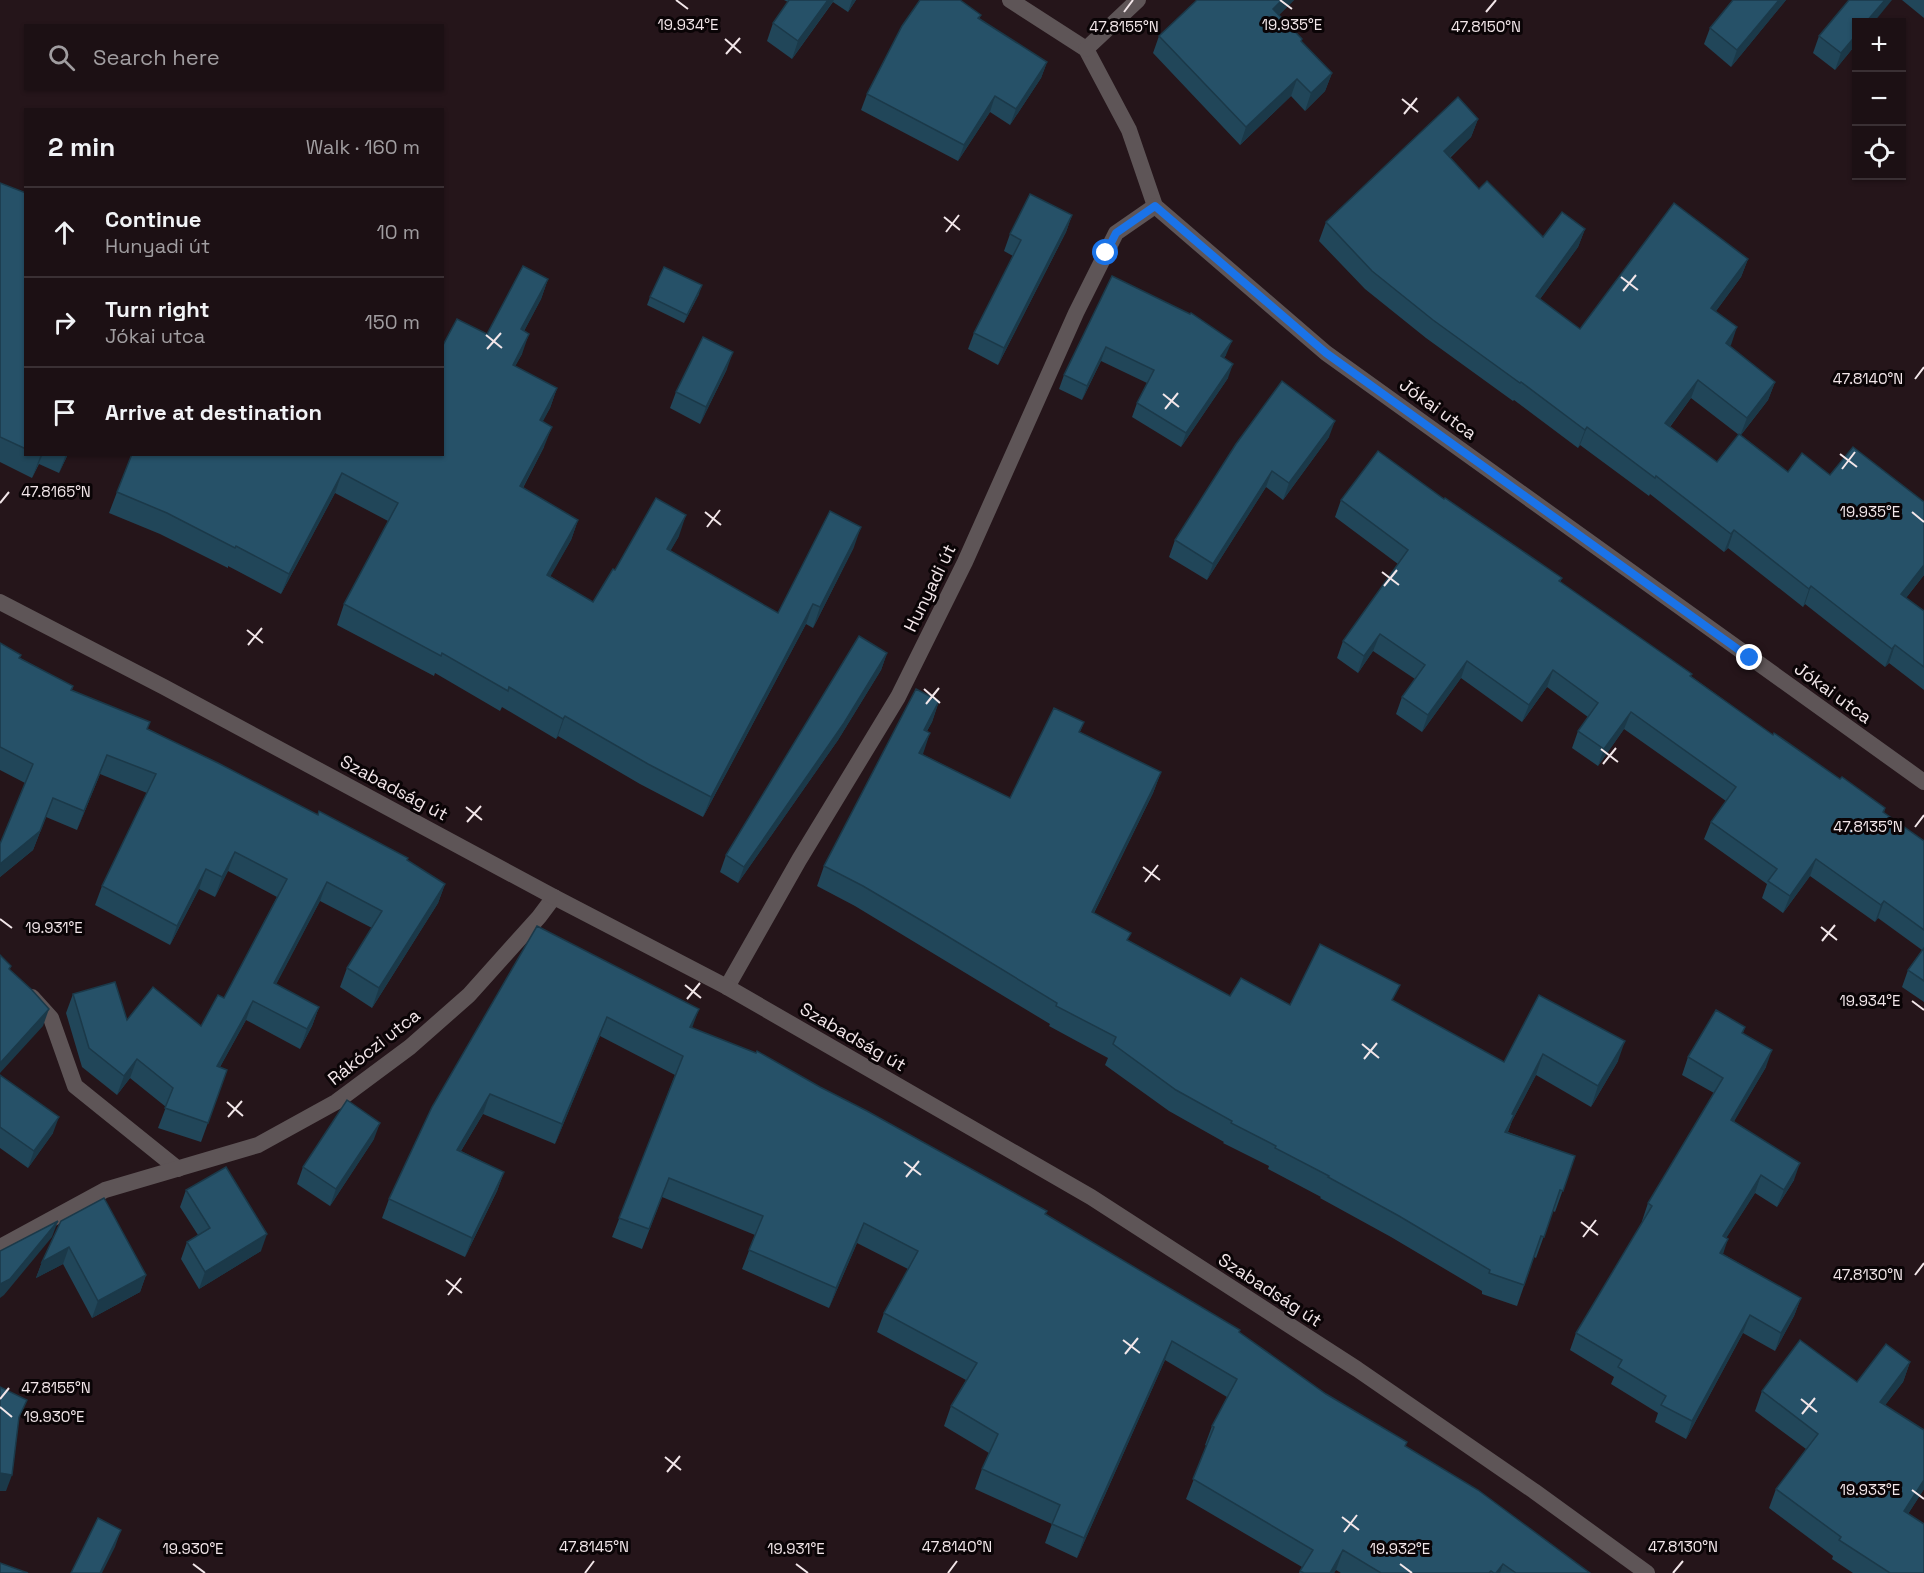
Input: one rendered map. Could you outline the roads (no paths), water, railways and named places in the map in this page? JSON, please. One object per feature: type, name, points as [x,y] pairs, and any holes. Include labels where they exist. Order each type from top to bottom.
[{"type":"street","points":[[1010,0],[1086,49],[1129,130],[1155,206]]},
{"type":"street","points":[[1086,49],[1138,0]]},
{"type":"street","name":"Jókai utca","points":[[1155,206],[1326,353],[1924,782]]},
{"type":"street","name":"Hunyadi út","points":[[727,987],[799,860],[898,697],[965,562],[1076,313],[1116,233],[1155,206]]},
{"type":"street","name":"Szabadság út","points":[[0,602],[727,987],[1091,1197],[1357,1369],[1534,1491],[1647,1573]]},
{"type":"street","name":"Rákóczi utca","points":[[0,1247],[105,1190],[258,1144],[336,1102],[410,1047],[469,995],[554,897]]},
{"type":"street","points":[[22,986],[51,1018],[75,1086],[178,1169]]}]
